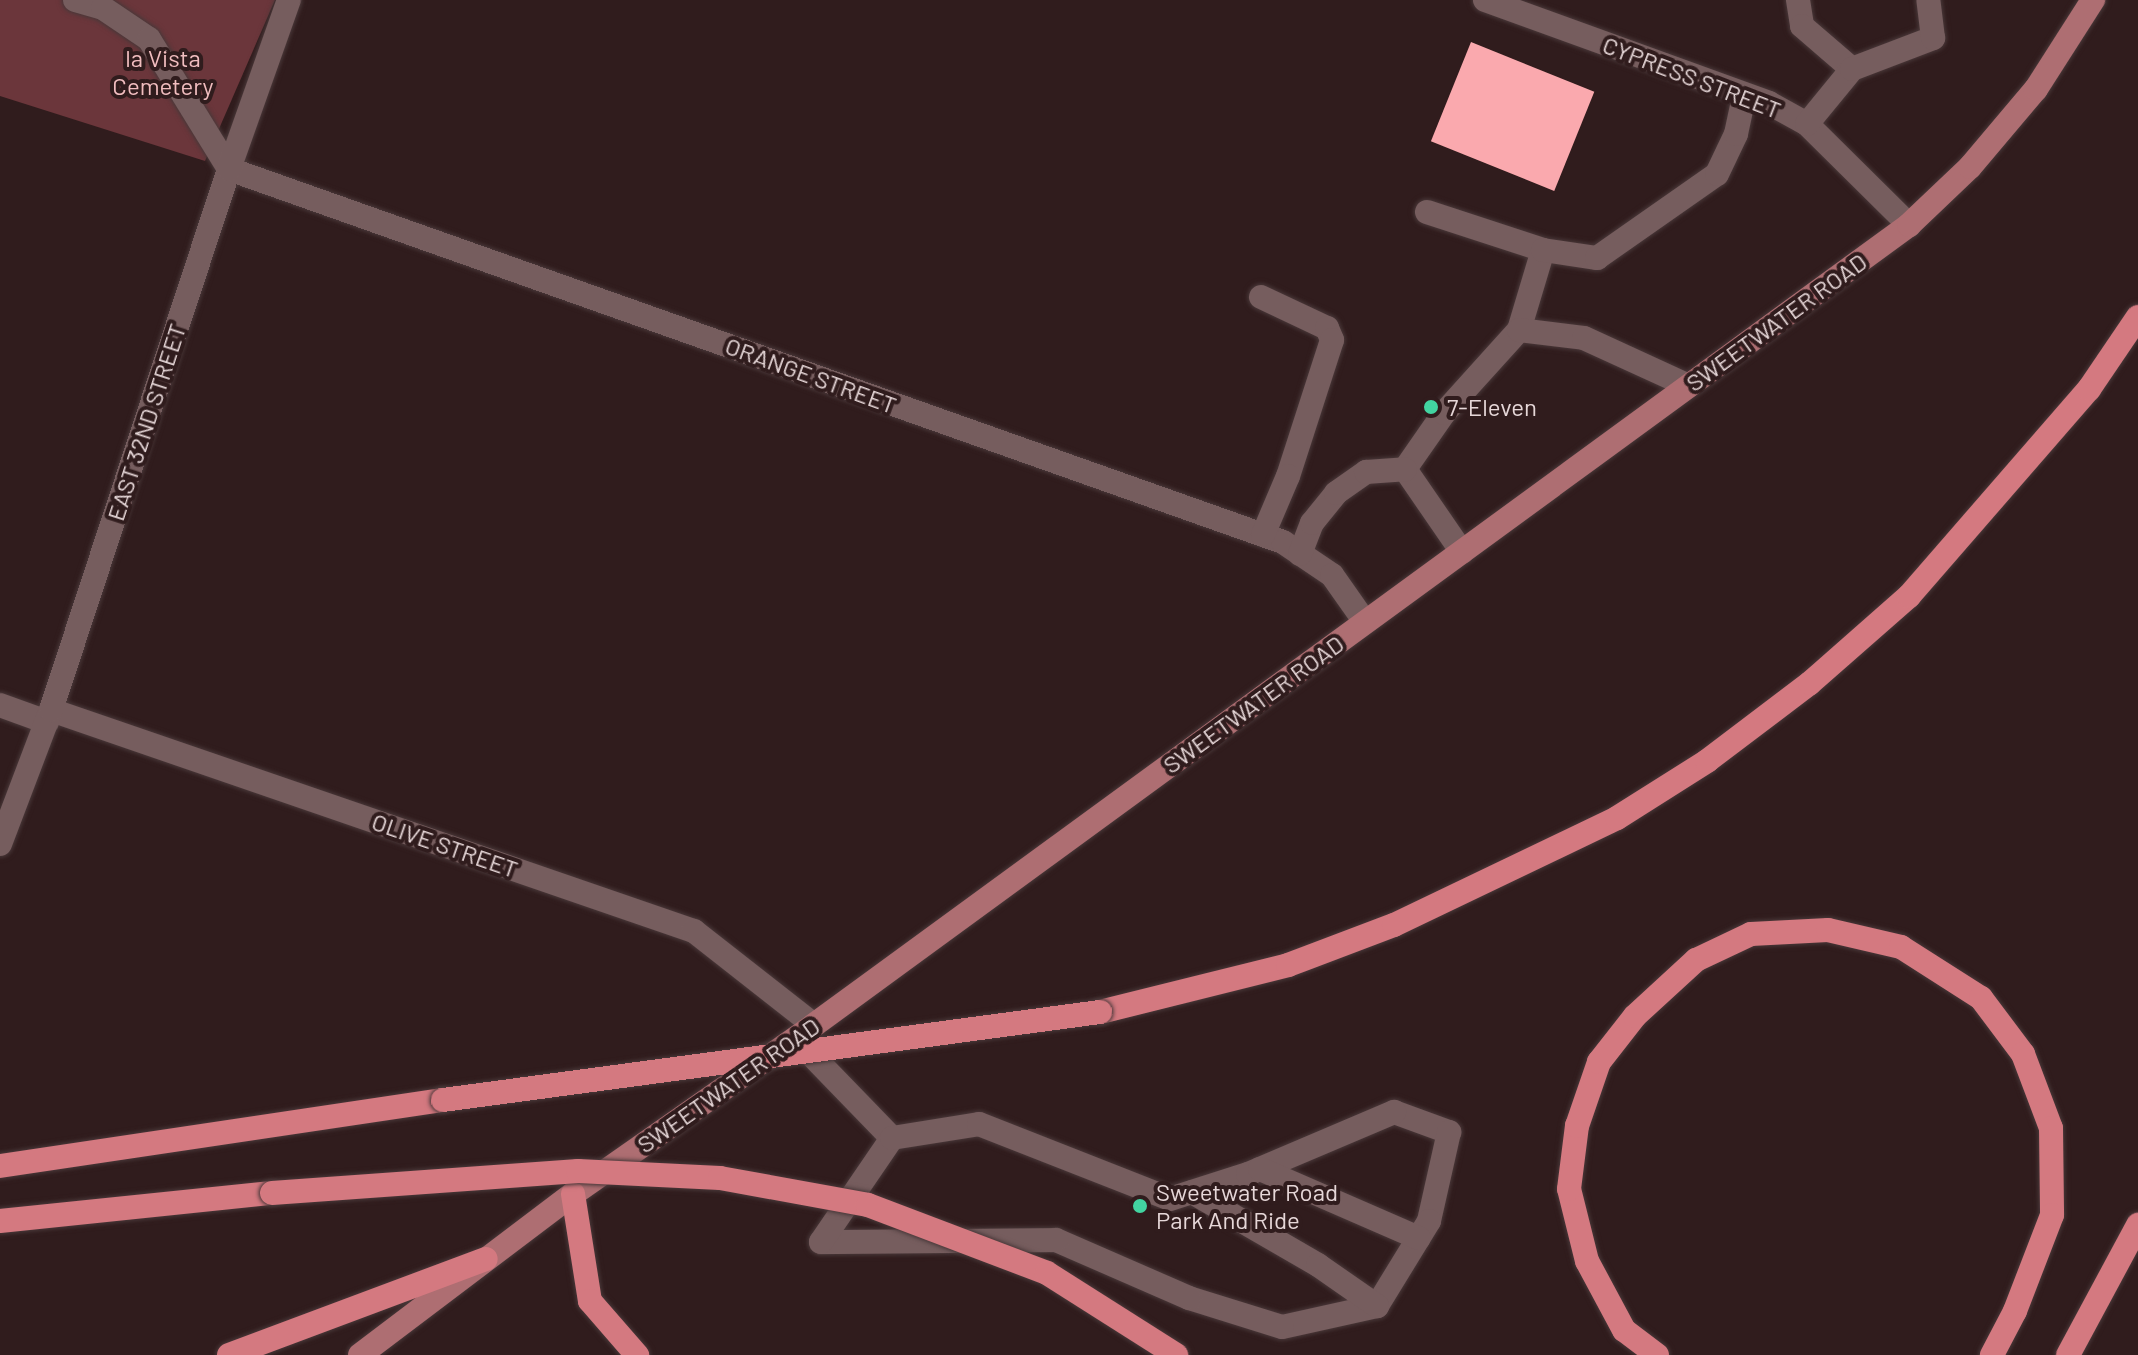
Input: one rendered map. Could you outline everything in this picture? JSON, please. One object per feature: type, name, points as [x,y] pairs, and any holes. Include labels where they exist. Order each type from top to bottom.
[{"type":"highway","points":[[0,1166],[443,1100],[1100,1012],[1288,965],[1394,925],[1617,818],[1707,761],[1810,683],[1909,596],[2089,389],[2138,317]]},
{"type":"highway","points":[[1657,1355],[1624,1330],[1587,1261],[1569,1189],[1577,1126],[1599,1062],[1635,1016],[1696,960],[1751,934],[1828,930],[1901,947],[1981,998],[2023,1054],[2051,1128],[2052,1215],[2015,1311],[1992,1355]]},
{"type":"highway","points":[[0,1221],[272,1193],[578,1171],[720,1178],[868,1205],[1047,1273],[1176,1355]]},
{"type":"highway","points":[[573,1194],[590,1301],[637,1355]]},
{"type":"highway","points":[[2068,1355],[2138,1225]]},
{"type":"highway","points":[[229,1355],[486,1259]]},
{"type":"main road","name":"SWEETWATER ROAD","points":[[360,1355],[573,1194],[805,1032],[1909,225],[1970,167],[2036,89],[2093,0]]},
{"type":"street","points":[[75,0],[103,8],[149,39],[229,169]]},
{"type":"street","name":"EAST 32ND STREET","points":[[0,844],[49,716],[229,169],[289,0]]},
{"type":"street","name":"CYPRESS STREET","points":[[1485,0],[1744,95],[1807,124],[1909,225]]},
{"type":"street","points":[[1798,0],[1802,26],[1852,69]]},
{"type":"street","points":[[1807,124],[1852,69],[1933,38],[1928,0]]},
{"type":"street","points":[[1427,212],[1543,250],[1597,258],[1717,174],[1736,134],[1744,95]]},
{"type":"street","name":"ORANGE STREET","points":[[229,169],[1263,535],[1332,575],[1365,622]]},
{"type":"street","points":[[1405,469],[1444,413],[1519,330],[1543,250]]},
{"type":"street","points":[[1261,297],[1327,328],[1332,340],[1288,476],[1263,535]]},
{"type":"street","points":[[1519,330],[1584,338],[1689,386]]},
{"type":"street","points":[[1405,469],[1462,552]]},
{"type":"street","points":[[1300,554],[1312,523],[1336,493],[1366,472],[1405,469]]},
{"type":"street","name":"OLIVE STREET","points":[[0,705],[49,716],[694,931],[805,1032],[892,1138]]},
{"type":"street","points":[[1394,1112],[1449,1132],[1429,1221],[1377,1306],[1282,1327],[1189,1298],[1056,1240],[821,1242],[892,1138],[979,1124],[1170,1199],[1192,1192],[1260,1169],[1394,1112]]},
{"type":"street","points":[[1260,1169],[1419,1238]]},
{"type":"street","points":[[1192,1192],[1318,1265],[1377,1306]]},
{"type":"green space","name":"la Vista Cemetery","points":[[0,0],[275,0],[205,161],[0,96]]},
{"type":"building","points":[[1471,42],[1594,92],[1554,191],[1431,141]]},
{"type":"place","name":"7-Eleven","points":[[1431,407]]},
{"type":"place","name":"Sweetwater Road Park And Ride","points":[[1140,1206]]}]
